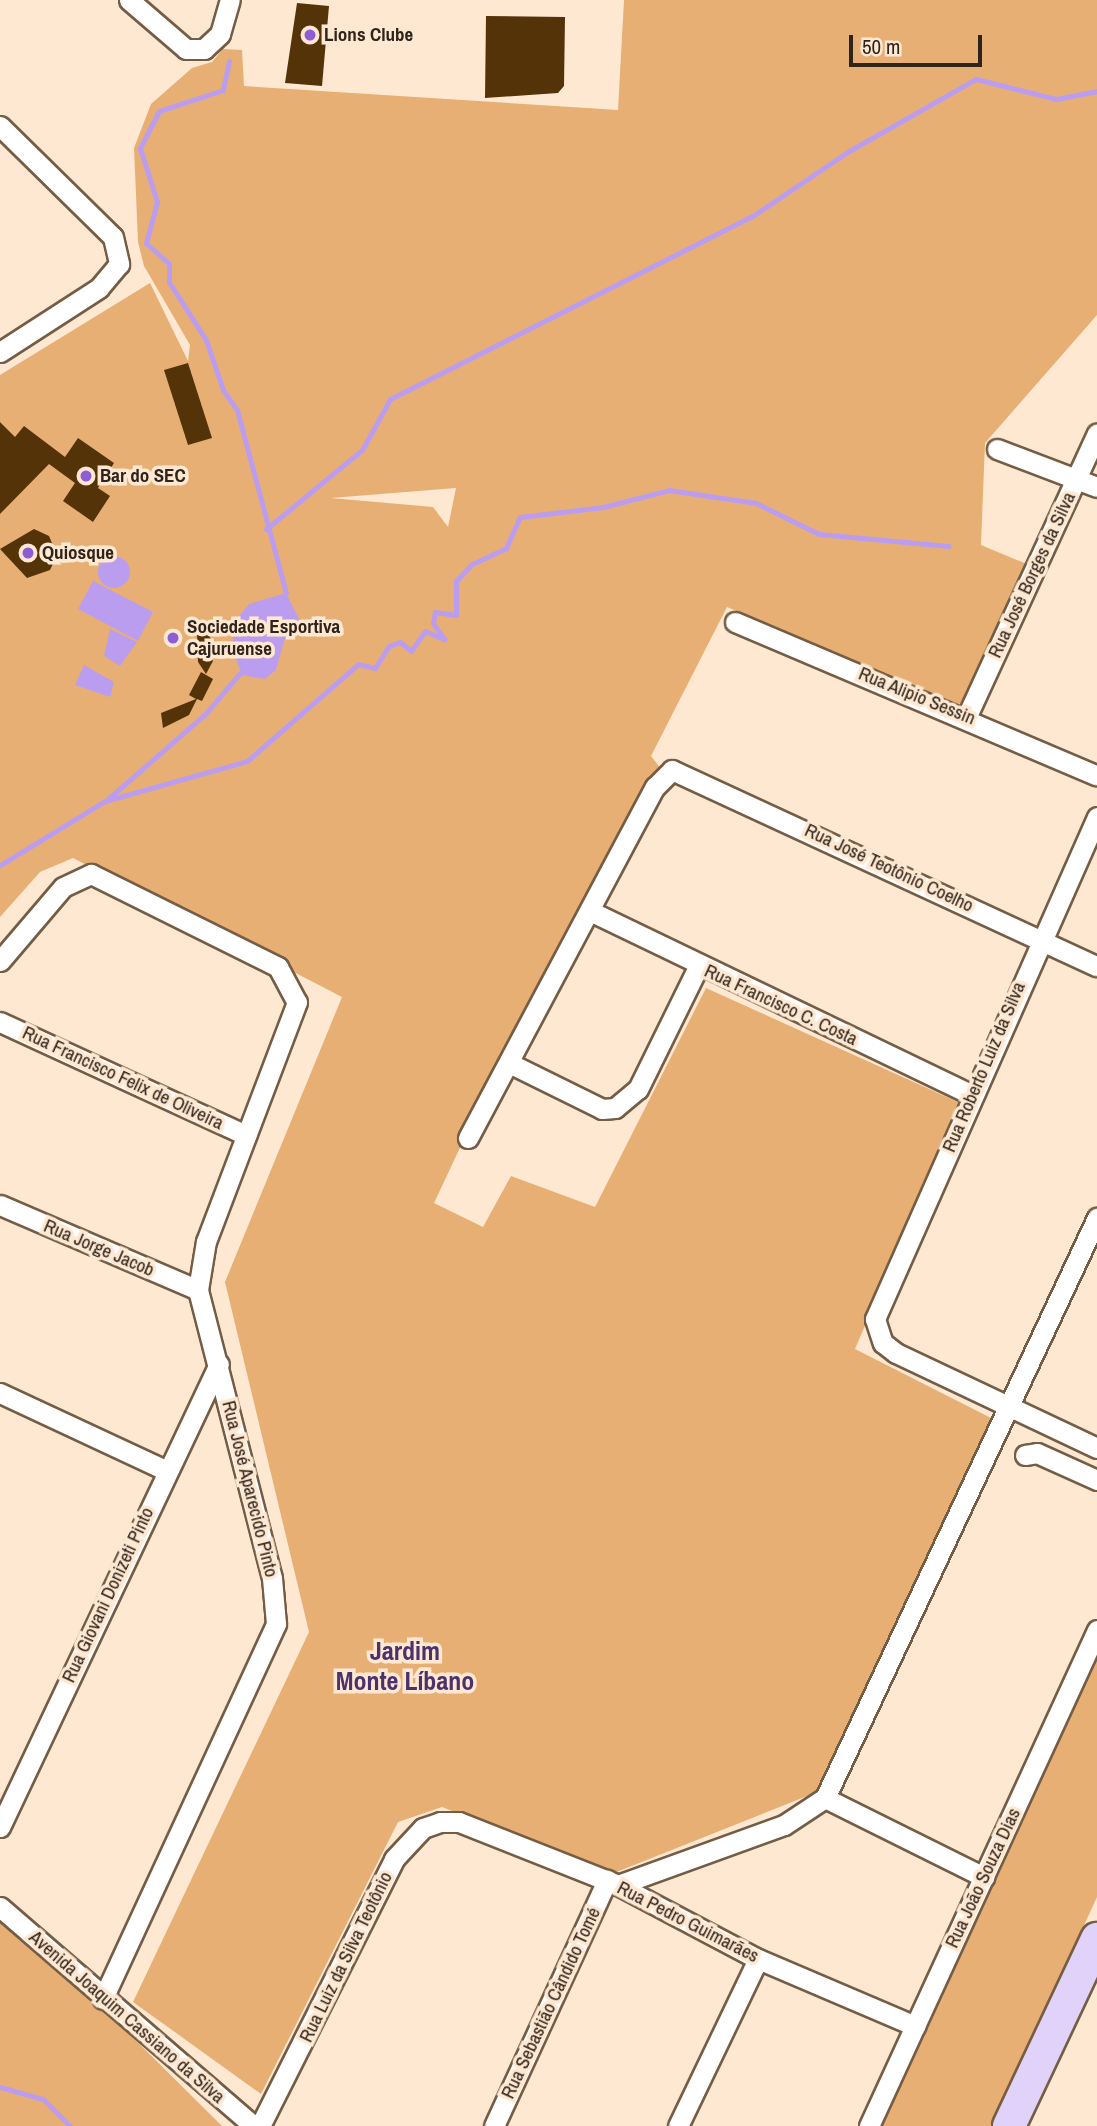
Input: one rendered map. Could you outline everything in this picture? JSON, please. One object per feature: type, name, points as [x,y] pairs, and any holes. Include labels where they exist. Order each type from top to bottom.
[{"type":"main road","points":[[1009,2126],[1097,1939]]},
{"type":"street","points":[[129,0],[174,43],[204,49],[220,34],[230,0]]},
{"type":"street","points":[[0,126],[113,237],[119,264],[112,276],[0,352]]},
{"type":"street","name":"Rua José Borges da Silva","points":[[967,716],[1097,434]]},
{"type":"street","points":[[997,449],[1097,487]]},
{"type":"street","name":"Rua Alipio Sessin","points":[[736,622],[967,716],[1097,776]]},
{"type":"street","name":"Rua José Teotônio Coelho","points":[[592,912],[655,787],[681,770],[1097,965]]},
{"type":"street","name":"Rua Roberto Luiz da Silva","points":[[1010,1404],[896,1353],[883,1343],[875,1319],[1040,939],[1097,817]]},
{"type":"street","name":"Rua José Aparecido Pinto","points":[[0,961],[63,887],[91,874],[107,877],[278,967],[297,1002],[206,1241],[198,1290],[272,1578],[276,1624],[103,1999]]},
{"type":"street","points":[[468,1138],[592,912]]},
{"type":"street","name":"Rua Francisco C. Costa","points":[[592,912],[698,967],[972,1095]]},
{"type":"street","points":[[509,1063],[602,1109],[628,1101],[638,1089],[698,967]]},
{"type":"street","name":"Rua Francisco Felix de Oliveira","points":[[0,1022],[246,1135]]},
{"type":"street","name":"Rua Jorge Jacob","points":[[0,1205],[198,1290]]},
{"type":"street","points":[[612,1883],[784,1825],[825,1798],[1097,1218]]},
{"type":"street","name":"Rua Giovani Donizeti Pinto","points":[[0,1828],[165,1470],[219,1364]]},
{"type":"street","points":[[0,1393],[165,1470]]},
{"type":"street","points":[[1010,1404],[1097,1448]]},
{"type":"street","points":[[1025,1455],[1037,1453],[1097,1480]]},
{"type":"street","name":"Rua João Souza Dias","points":[[869,2126],[1097,1630]]},
{"type":"street","points":[[825,1798],[984,1877]]},
{"type":"street","name":"Rua Pedro Guimarães","points":[[459,1822],[612,1883],[758,1959],[915,2026]]},
{"type":"street","name":"Rua Luiz da Silva Teotônio","points":[[260,2126],[394,1859],[423,1828],[459,1822]]},
{"type":"street","name":"Rua Sebastião Cândido Tomé","points":[[494,2126],[612,1883]]},
{"type":"street","name":"Avenida Joaquim Cassiano da Silva","points":[[0,1907],[103,1999],[254,2126]]},
{"type":"street","points":[[678,2126],[758,1959]]},
{"type":"shaded area","points":[[624,0],[1097,0],[1097,315],[985,443],[981,545],[1029,565],[972,695],[956,706],[727,607],[651,756],[661,769],[498,1067],[434,1203],[483,1227],[511,1176],[595,1207],[706,988],[960,1103],[855,1349],[995,1420],[817,1792],[614,1873],[442,1807],[398,1822],[261,2094],[133,2002],[309,1632],[225,1282],[342,997],[73,858],[40,872],[0,917],[0,375],[150,283],[188,361],[190,345],[144,266],[138,242],[134,148],[151,104],[192,68],[212,62],[223,49],[242,50],[244,86],[618,110]],"holes":[[[456,488],[448,527],[433,507],[331,498]]]},
{"type":"shaded area","points":[[114,556],[126,560],[130,572],[126,584],[114,588],[102,584],[98,572],[102,560]]},
{"type":"shaded area","points":[[93,581],[153,612],[138,641],[78,609]]},
{"type":"shaded area","points":[[286,593],[300,621],[284,641],[276,670],[265,679],[242,675],[231,646],[240,615],[249,604]]},
{"type":"shaded area","points":[[110,629],[137,642],[120,666],[104,656]]},
{"type":"shaded area","points":[[84,665],[114,682],[110,697],[75,685]]},
{"type":"shaded area","points":[[1097,1657],[1097,1897],[992,2126],[874,2126]]},
{"type":"shaded area","points":[[0,1916],[103,2008],[222,2126],[0,2126]]},
{"type":"building","name":"Lions Clube","points":[[297,3],[329,6],[322,86],[285,83]]},
{"type":"building","points":[[486,16],[565,17],[564,86],[558,93],[485,98]]},
{"type":"building","points":[[188,363],[212,438],[188,445],[164,370]]},
{"type":"building","points":[[0,422],[15,437],[24,426],[65,457],[78,438],[114,463],[98,488],[110,496],[93,522],[63,501],[75,483],[49,464],[0,514]]},
{"type":"building","name":"Quiosque","points":[[34,529],[49,536],[57,555],[50,570],[27,578],[0,549]]},
{"type":"building","points":[[197,631],[206,631],[211,639],[206,649],[213,661],[206,674],[198,662]]},
{"type":"building","points":[[201,672],[213,679],[202,701],[197,699],[189,715],[163,728],[161,713],[196,699],[189,695]]},
{"type":"waterway","points":[[229,61],[223,90],[159,111],[140,148],[157,202],[146,243],[169,264],[169,282],[206,340],[223,390],[237,410],[286,593]]},
{"type":"waterway","points":[[266,529],[362,450],[390,399],[751,217],[849,151],[976,79],[1056,99],[1097,91]]},
{"type":"waterway","points":[[0,865],[105,801],[247,761],[358,664],[375,668],[389,646],[400,642],[411,651],[425,631],[444,639],[433,623],[435,612],[456,615],[456,581],[472,564],[506,548],[520,517],[603,507],[669,490],[756,503],[819,534],[948,546]]},
{"type":"waterway","points":[[109,798],[206,713],[240,673]]},
{"type":"waterway","points":[[0,2087],[43,2099],[70,2126]]},
{"type":"place","name":"Lions Clube","points":[[310,35]]},
{"type":"place","name":"Bar do SEC","points":[[86,476]]},
{"type":"place","name":"Quiosque","points":[[28,553]]},
{"type":"place","name":"Sociedade Esportiva Cajuruense","points":[[173,638]]},
{"type":"district","name":"Jardim Monte Líbano","points":[[405,1666]]}]
